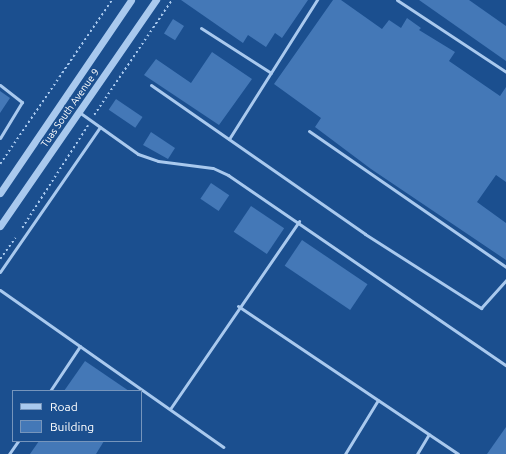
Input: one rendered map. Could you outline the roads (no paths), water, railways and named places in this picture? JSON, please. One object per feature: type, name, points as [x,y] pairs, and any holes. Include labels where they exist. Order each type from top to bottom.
[{"type":"street","name":"Tuas South Avenue 9","points":[[0,193],[130,0]]},
{"type":"street","name":"Tuas South Avenue 9","points":[[0,226],[156,0]]},
{"type":"lane","points":[[229,139],[317,0]]},
{"type":"lane","points":[[397,0],[506,72]]},
{"type":"lane","points":[[403,4],[405,0]]},
{"type":"lane","points":[[201,28],[271,73]]},
{"type":"lane","points":[[0,85],[22,102],[0,138]]},
{"type":"lane","points":[[151,85],[481,308],[506,280]]},
{"type":"lane","points":[[79,112],[138,154],[158,161],[213,168],[228,174],[299,221],[506,365]]},
{"type":"lane","points":[[0,272],[100,127]]},
{"type":"lane","points":[[309,130],[506,267]]},
{"type":"lane","points":[[170,409],[238,306],[299,221]]},
{"type":"lane","points":[[0,290],[223,446]]},
{"type":"lane","points":[[238,306],[458,454]]},
{"type":"lane","points":[[51,390],[80,346]]},
{"type":"lane","points":[[345,454],[378,400]]},
{"type":"lane","points":[[417,454],[429,434]]},
{"type":"lane","points":[[9,454],[17,442]]}]
